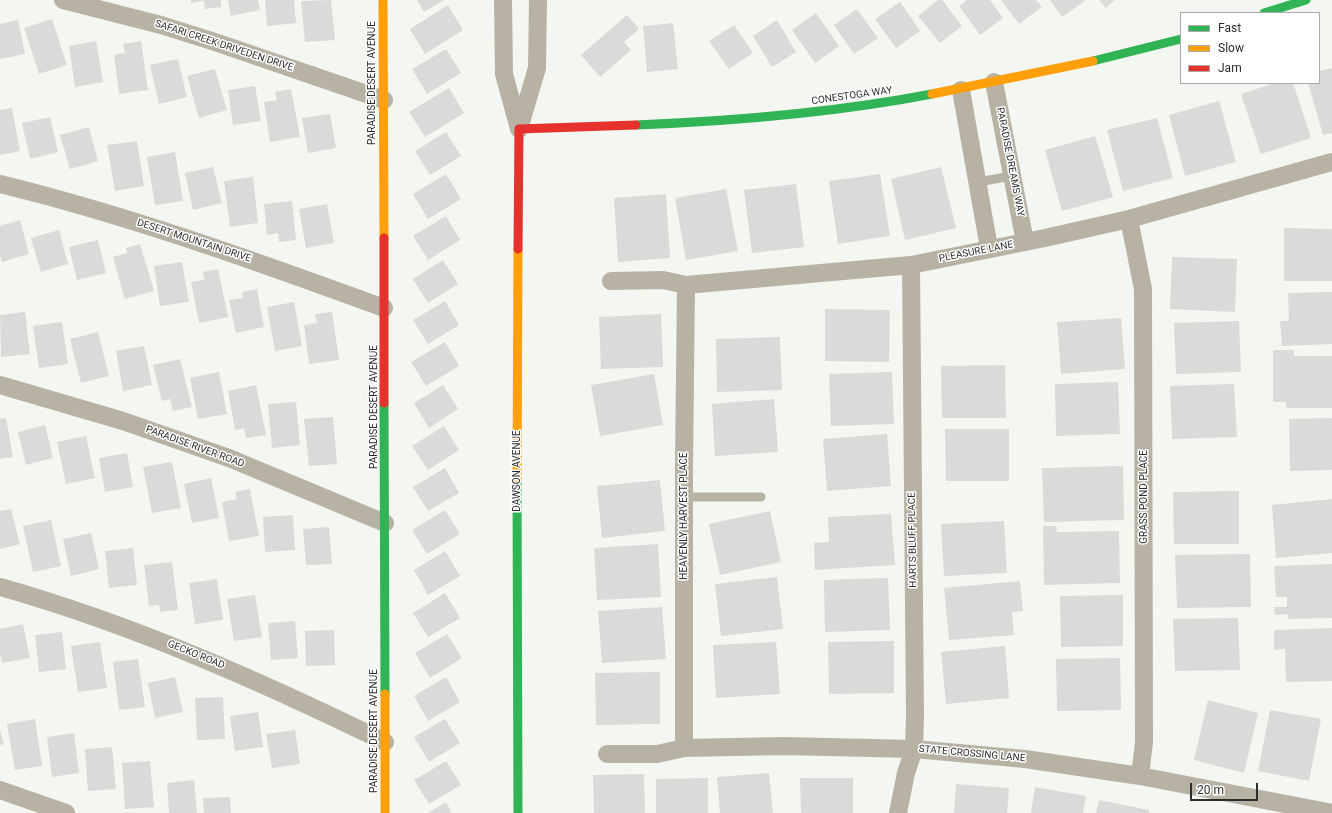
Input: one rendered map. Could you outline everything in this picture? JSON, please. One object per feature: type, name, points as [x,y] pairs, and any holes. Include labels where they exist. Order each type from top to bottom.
[{"type":"street","name":"SAFARI CREEK DRIVEDEN DRIVE","points":[[63,0],[161,25],[384,100]]},
{"type":"street","name":"PARADISE DESERT AVENUE","points":[[383,0],[385,813]]},
{"type":"street","name":"DAWSON AVENUE","points":[[503,0],[504,74],[519,129],[517,356],[518,813]]},
{"type":"street","name":"DAWSON AVENUE","points":[[519,129],[537,68],[538,0]]},
{"type":"street","points":[[1267,12],[1306,0]]},
{"type":"street","name":"CONESTOGA WAY","points":[[519,129],[652,126],[767,117],[857,107],[961,90],[1139,50],[1180,39]]},
{"type":"street","name":"PARADISE DREAMS WAY","points":[[994,82],[1025,242]]},
{"type":"street","points":[[961,90],[989,248]]},
{"type":"street","name":"PLEASURE LANE","points":[[610,281],[663,280],[686,285],[911,265],[1129,219],[1332,162]]},
{"type":"street","name":"DESERT MOUNTAIN DRIVE","points":[[0,184],[146,225],[247,258],[384,308]]},
{"type":"street","name":"GRASS POND PLACE","points":[[1129,219],[1143,289],[1144,742],[1140,776]]},
{"type":"street","name":"HARTS BLUFF PLACE","points":[[898,813],[906,773],[914,749],[915,716],[911,265]]},
{"type":"street","name":"HEAVENLY HARVEST PLACE","points":[[684,748],[686,285]]},
{"type":"street","name":"PARADISE RIVER ROAD","points":[[0,385],[123,421],[229,458],[385,523]]},
{"type":"street","name":"GECKO ROAD","points":[[0,587],[117,624],[189,652],[276,690],[385,742]]},
{"type":"street","name":"STATE CROSSING LANE","points":[[607,754],[657,754],[684,748],[784,746],[914,749],[1025,759],[1140,776],[1332,813]]},
{"type":"street","points":[[0,790],[66,813]]},
{"type":"lane","points":[[978,182],[1012,176]]},
{"type":"lane","points":[[684,497],[761,497]]},
{"type":"building","points":[[191,0],[221,0],[221,7],[205,9],[204,1],[191,3]]},
{"type":"building","points":[[228,0],[258,0],[260,10],[231,16]]},
{"type":"building","points":[[265,0],[294,0],[296,23],[267,26]]},
{"type":"building","points":[[331,0],[335,40],[305,42],[301,1]]},
{"type":"building","points":[[417,0],[444,0],[424,12]]},
{"type":"building","points":[[938,0],[942,0],[962,26],[940,43],[918,16]]},
{"type":"building","points":[[967,0],[990,0],[1003,18],[980,35],[959,6]]},
{"type":"building","points":[[1001,0],[1036,0],[1042,7],[1019,24]]},
{"type":"building","points":[[1050,0],[1084,0],[1085,1],[1062,17]]},
{"type":"building","points":[[1099,0],[1115,0],[1106,8]]},
{"type":"building","points":[[900,2],[920,31],[896,48],[875,19]]},
{"type":"building","points":[[448,5],[463,30],[425,54],[410,29]]},
{"type":"building","points":[[857,9],[878,38],[854,54],[834,25]]},
{"type":"building","points":[[816,13],[839,46],[815,63],[792,30]]},
{"type":"building","points":[[627,15],[639,29],[624,42],[631,50],[600,77],[581,55]]},
{"type":"building","points":[[52,19],[67,65],[39,74],[24,28]]},
{"type":"building","points":[[18,20],[25,54],[0,59],[0,24]]},
{"type":"building","points":[[777,20],[796,52],[772,67],[753,36]]},
{"type":"building","points":[[673,23],[678,69],[647,72],[643,26]]},
{"type":"building","points":[[734,25],[753,53],[729,69],[709,41]]},
{"type":"building","points":[[96,41],[103,82],[75,87],[69,46]]},
{"type":"building","points":[[141,41],[148,90],[119,94],[114,55],[125,53],[123,44]]},
{"type":"building","points":[[446,49],[461,73],[427,94],[412,69]]},
{"type":"building","points":[[178,59],[187,97],[159,104],[150,65]]},
{"type":"building","points":[[1332,68],[1332,133],[1323,135],[1308,84],[1320,84],[1320,71]]},
{"type":"building","points":[[215,69],[227,110],[199,118],[187,76]]},
{"type":"building","points":[[1272,84],[1293,84],[1311,138],[1261,154],[1241,94]]},
{"type":"building","points":[[255,86],[261,121],[233,125],[228,90]]},
{"type":"building","points":[[449,88],[464,113],[425,137],[409,112]]},
{"type":"building","points":[[291,89],[300,137],[270,142],[264,102],[277,100],[275,92]]},
{"type":"building","points":[[1219,101],[1236,162],[1185,176],[1169,115]]},
{"type":"building","points":[[12,108],[20,151],[0,155],[0,110]]},
{"type":"building","points":[[330,114],[336,148],[308,153],[302,118]]},
{"type":"building","points":[[50,117],[58,152],[30,159],[22,123]]},
{"type":"building","points":[[1157,118],[1173,178],[1123,191],[1107,130]]},
{"type":"building","points":[[89,127],[98,161],[70,169],[60,135]]},
{"type":"building","points":[[446,132],[461,156],[430,175],[415,151]]},
{"type":"building","points":[[1095,136],[1113,197],[1062,211],[1045,150]]},
{"type":"building","points":[[137,141],[144,186],[115,191],[107,145]]},
{"type":"building","points":[[175,152],[183,201],[155,205],[147,157]]},
{"type":"building","points":[[213,167],[222,203],[193,210],[185,173]]},
{"type":"building","points":[[941,167],[956,228],[905,240],[891,179]]},
{"type":"building","points":[[446,174],[461,199],[428,219],[413,194]]},
{"type":"building","points":[[880,174],[890,236],[838,244],[829,181]]},
{"type":"building","points":[[253,177],[258,223],[230,227],[224,181]]},
{"type":"building","points":[[796,184],[804,247],[752,253],[744,190]]},
{"type":"building","points":[[726,189],[738,251],[686,260],[675,198]]},
{"type":"building","points":[[666,194],[670,258],[618,262],[614,198]]},
{"type":"building","points":[[292,201],[296,240],[279,242],[278,233],[267,235],[264,204]]},
{"type":"building","points":[[327,204],[334,243],[306,248],[299,209]]},
{"type":"building","points":[[446,216],[460,240],[428,260],[413,236]]},
{"type":"building","points":[[20,220],[29,254],[2,262],[0,255],[0,226]]},
{"type":"building","points":[[1284,228],[1332,229],[1332,281],[1284,281]]},
{"type":"building","points":[[59,230],[68,264],[41,272],[31,238]]},
{"type":"building","points":[[98,240],[106,273],[77,280],[69,247]]},
{"type":"building","points":[[140,244],[154,291],[125,299],[113,257],[127,253],[126,248]]},
{"type":"building","points":[[1172,257],[1237,259],[1235,312],[1170,309]]},
{"type":"building","points":[[443,260],[458,284],[428,303],[413,279]]},
{"type":"building","points":[[182,262],[189,302],[160,306],[154,266]]},
{"type":"building","points":[[218,269],[228,317],[199,323],[191,282],[204,280],[203,272]]},
{"type":"building","points":[[257,289],[264,327],[236,333],[229,300],[243,298],[242,292]]},
{"type":"building","points":[[1332,292],[1332,344],[1282,346],[1280,321],[1289,321],[1288,293]]},
{"type":"building","points":[[445,301],[459,325],[428,344],[413,320]]},
{"type":"building","points":[[294,302],[302,346],[275,351],[267,307]]},
{"type":"building","points":[[825,309],[890,310],[889,362],[825,361]]},
{"type":"building","points":[[25,312],[30,354],[1,357],[0,315]]},
{"type":"building","points":[[332,312],[339,360],[309,364],[304,325],[317,323],[315,314]]},
{"type":"building","points":[[661,314],[663,367],[601,369],[599,317]]},
{"type":"building","points":[[1121,318],[1125,369],[1061,374],[1057,322]]},
{"type":"building","points":[[1239,321],[1241,372],[1176,374],[1174,323]]},
{"type":"building","points":[[62,322],[68,364],[39,368],[33,326]]},
{"type":"building","points":[[98,332],[109,376],[81,383],[70,339]]},
{"type":"building","points":[[780,337],[782,390],[717,392],[716,339]]},
{"type":"building","points":[[445,342],[459,366],[426,386],[411,362]]},
{"type":"building","points":[[144,346],[152,385],[123,391],[116,351]]},
{"type":"building","points":[[1273,350],[1294,350],[1294,356],[1332,356],[1332,408],[1286,408],[1286,402],[1273,402]]},
{"type":"building","points":[[180,359],[192,407],[173,411],[170,399],[162,401],[153,365]]},
{"type":"building","points":[[1005,365],[1006,418],[942,418],[941,366]]},
{"type":"building","points":[[219,372],[227,414],[198,419],[190,378]]},
{"type":"building","points":[[892,372],[894,424],[831,426],[829,374]]},
{"type":"building","points":[[654,374],[663,425],[600,436],[591,385]]},
{"type":"building","points":[[1118,382],[1120,434],[1056,436],[1055,384]]},
{"type":"building","points":[[1234,384],[1237,437],[1172,439],[1170,386]]},
{"type":"building","points":[[256,385],[266,435],[246,438],[244,428],[235,430],[228,391]]},
{"type":"building","points":[[443,385],[458,409],[429,428],[414,403]]},
{"type":"building","points":[[774,399],[778,452],[715,456],[712,404]]},
{"type":"building","points":[[296,402],[300,445],[272,448],[268,404]]},
{"type":"building","points":[[333,417],[337,464],[309,466],[304,419]]},
{"type":"building","points":[[6,418],[13,457],[0,459],[0,419]]},
{"type":"building","points":[[1332,418],[1332,470],[1290,471],[1289,419]]},
{"type":"building","points":[[45,425],[53,458],[26,465],[18,432]]},
{"type":"building","points":[[444,426],[459,450],[428,470],[412,446]]},
{"type":"building","points":[[945,429],[1009,429],[1009,481],[946,481]]},
{"type":"building","points":[[887,434],[891,486],[827,491],[823,439]]},
{"type":"building","points":[[86,436],[95,478],[66,484],[57,442]]},
{"type":"building","points":[[127,453],[133,487],[105,492],[99,458]]},
{"type":"building","points":[[172,462],[181,508],[152,513],[143,467]]},
{"type":"building","points":[[1123,466],[1124,520],[1044,522],[1042,468]]},
{"type":"building","points":[[445,468],[459,493],[428,511],[413,487]]},
{"type":"building","points":[[211,478],[219,518],[192,523],[184,484]]},
{"type":"building","points":[[660,480],[665,531],[602,538],[597,486]]},
{"type":"building","points":[[250,489],[259,536],[229,541],[222,502],[237,499],[235,492]]},
{"type":"building","points":[[1239,491],[1239,544],[1174,544],[1173,492]]},
{"type":"building","points":[[1332,499],[1332,553],[1276,558],[1272,505]]},
{"type":"building","points":[[11,509],[20,544],[0,549],[0,511]]},
{"type":"building","points":[[445,510],[460,534],[427,554],[412,530]]},
{"type":"building","points":[[770,511],[781,562],[720,575],[709,524]]},
{"type":"building","points":[[891,514],[895,565],[815,570],[814,543],[829,542],[828,517]]},
{"type":"building","points":[[293,515],[295,550],[265,552],[263,517]]},
{"type":"building","points":[[51,520],[61,566],[33,572],[23,526]]},
{"type":"building","points":[[1004,521],[1007,573],[944,576],[941,524]]},
{"type":"building","points":[[1043,526],[1056,526],[1057,532],[1119,531],[1120,583],[1044,585]]},
{"type":"building","points":[[329,527],[332,564],[306,565],[303,529]]},
{"type":"building","points":[[91,533],[99,569],[71,576],[63,539]]},
{"type":"building","points":[[658,544],[661,597],[597,600],[594,548]]},
{"type":"building","points":[[133,548],[137,585],[109,588],[105,551]]},
{"type":"building","points":[[445,551],[460,576],[428,595],[414,570]]},
{"type":"building","points":[[1250,554],[1251,607],[1177,608],[1175,555]]},
{"type":"building","points":[[172,562],[178,610],[160,612],[159,605],[149,606],[144,565]]},
{"type":"building","points":[[1332,564],[1332,618],[1288,619],[1288,614],[1275,615],[1274,607],[1287,607],[1287,597],[1276,597],[1274,566]]},
{"type":"building","points":[[777,577],[783,629],[721,636],[715,584]]},
{"type":"building","points":[[888,578],[890,630],[825,632],[824,580]]},
{"type":"building","points":[[217,579],[223,620],[195,624],[189,583]]},
{"type":"building","points":[[1020,581],[1023,611],[1012,612],[1014,635],[949,640],[944,588]]},
{"type":"building","points":[[445,593],[460,618],[428,637],[413,613]]},
{"type":"building","points":[[255,595],[262,637],[234,641],[227,599]]},
{"type":"building","points":[[1123,595],[1123,646],[1061,647],[1060,596]]},
{"type":"building","points":[[662,607],[666,659],[602,663],[598,611]]},
{"type":"building","points":[[1238,618],[1240,670],[1175,671],[1173,619]]},
{"type":"building","points":[[295,621],[298,658],[271,660],[268,623]]},
{"type":"building","points":[[23,624],[30,658],[2,663],[0,653],[0,629]]},
{"type":"building","points":[[1332,628],[1332,681],[1286,682],[1285,649],[1274,650],[1274,630]]},
{"type":"building","points":[[334,630],[335,665],[306,666],[305,631]]},
{"type":"building","points":[[62,632],[66,669],[39,672],[35,635]]},
{"type":"building","points":[[447,634],[462,658],[430,678],[415,653]]},
{"type":"building","points":[[894,641],[894,693],[829,694],[828,642]]},
{"type":"building","points":[[100,642],[107,688],[78,692],[71,646]]},
{"type":"building","points":[[776,642],[780,694],[716,698],[713,645]]},
{"type":"building","points":[[1005,646],[1009,698],[946,704],[941,652]]},
{"type":"building","points":[[1120,658],[1121,710],[1057,711],[1056,659]]},
{"type":"building","points":[[138,659],[145,707],[119,710],[113,662]]},
{"type":"building","points":[[660,672],[660,724],[596,725],[595,673]]},
{"type":"building","points":[[175,677],[183,712],[155,718],[148,683]]},
{"type":"building","points":[[446,677],[460,702],[428,721],[414,696]]},
{"type":"building","points":[[223,697],[225,739],[197,740],[195,698]]},
{"type":"building","points":[[1208,700],[1258,713],[1244,773],[1194,760]]},
{"type":"building","points":[[1270,710],[1321,719],[1309,781],[1258,771]]},
{"type":"building","points":[[258,712],[263,747],[235,751],[230,716]]},
{"type":"building","points":[[35,719],[42,766],[15,770],[7,724]]},
{"type":"building","points":[[445,719],[460,743],[429,762],[414,737]]},
{"type":"building","points":[[0,730],[4,744],[0,745]]},
{"type":"building","points":[[295,730],[300,764],[272,768],[266,734]]},
{"type":"building","points":[[74,733],[79,773],[52,777],[47,737]]},
{"type":"building","points":[[112,747],[116,789],[88,791],[85,749]]},
{"type":"building","points":[[150,761],[154,807],[125,809],[122,763]]},
{"type":"building","points":[[446,761],[461,785],[429,804],[414,780]]},
{"type":"building","points":[[769,773],[773,813],[720,813],[717,777]]},
{"type":"building","points":[[644,774],[645,813],[594,813],[593,775]]},
{"type":"building","points":[[708,778],[708,813],[656,813],[656,779]]},
{"type":"building","points":[[800,778],[853,778],[853,813],[801,813]]},
{"type":"building","points":[[194,780],[197,813],[169,813],[167,783]]},
{"type":"building","points":[[956,784],[1009,788],[1007,813],[954,813]]},
{"type":"building","points":[[1035,787],[1086,796],[1083,813],[1031,813]]},
{"type":"building","points":[[230,797],[231,813],[204,813],[203,798]]},
{"type":"building","points":[[1099,800],[1149,810],[1149,813],[1096,813]]},
{"type":"building","points":[[446,802],[452,813],[428,813]]},
{"type":"traffic: fast","points":[[1267,12],[1306,0]]},
{"type":"traffic: fast","points":[[1093,61],[1180,39]]},
{"type":"traffic: fast","points":[[636,125],[784,115],[895,101],[932,94]]},
{"type":"traffic: fast","points":[[384,403],[385,694]]},
{"type":"traffic: fast","points":[[517,480],[518,813]]},
{"type":"traffic: slow","points":[[383,0],[384,238]]},
{"type":"traffic: slow","points":[[932,94],[1093,61]]},
{"type":"traffic: slow","points":[[517,480],[518,249]]},
{"type":"traffic: slow","points":[[385,694],[385,813]]},
{"type":"traffic: jam","points":[[518,249],[519,129],[636,125]]},
{"type":"traffic: jam","points":[[384,238],[384,403]]}]
